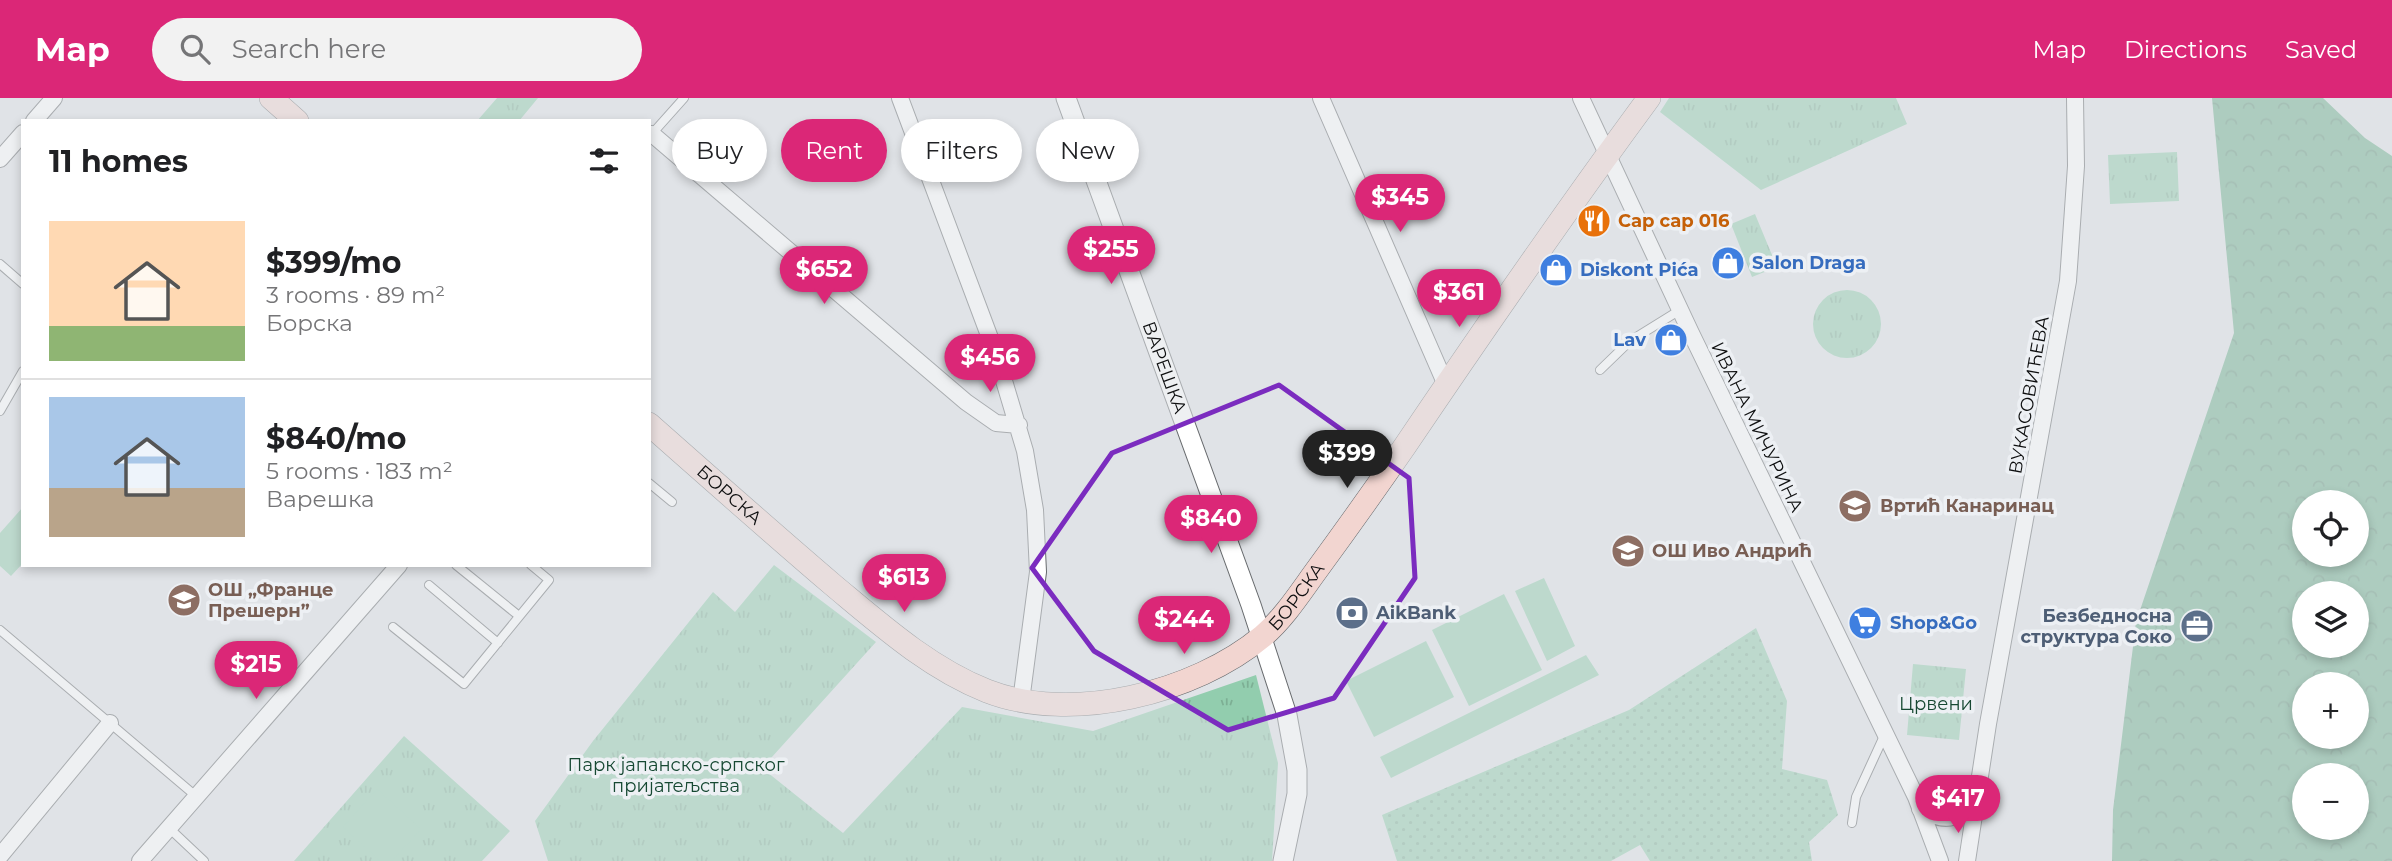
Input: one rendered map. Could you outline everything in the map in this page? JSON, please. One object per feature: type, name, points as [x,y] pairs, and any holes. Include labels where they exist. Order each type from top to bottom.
[{"type":"main road","points":[[271,98],[295,119]]},
{"type":"main road","name":"БОРСКА","points":[[651,426],[803,560],[926,660],[987,691],[1021,701],[1059,706],[1117,702],[1167,687],[1197,674],[1262,637],[1279,619],[1328,555],[1649,98]]},
{"type":"street","points":[[36,119],[54,98]]},
{"type":"street","points":[[900,98],[1019,425],[1035,510],[1038,572],[1021,701]]},
{"type":"street","name":"ВАРЕШКА","points":[[1066,98],[1262,637],[1287,715],[1297,770],[1297,794],[1283,861]]},
{"type":"street","points":[[1321,98],[1446,385]]},
{"type":"street","name":"ИВАНА МИЧУРИНА","points":[[1581,98],[1679,310],[1920,809],[1940,861]]},
{"type":"street","name":"ВУКАСОВИЋЕВА","points":[[1967,861],[1980,792],[1988,724],[2068,281],[2076,166],[2075,98]]},
{"type":"street","points":[[1,155],[21,135]]},
{"type":"street","points":[[651,136],[966,402],[996,423],[1019,425]]},
{"type":"street","points":[[140,861],[397,567]]},
{"type":"street","points":[[0,856],[110,723]]},
{"type":"street","points":[[1920,809],[1935,817],[1955,817],[1964,812],[1980,792]]},
{"type":"lane","points":[[651,134],[684,98]]},
{"type":"lane","points":[[0,264],[21,282]]},
{"type":"lane","points":[[1600,370],[1616,352],[1679,310]]},
{"type":"lane","points":[[0,411],[21,374]]},
{"type":"lane","points":[[651,485],[672,502]]},
{"type":"lane","points":[[458,567],[519,616]]},
{"type":"lane","points":[[393,627],[464,684],[549,580],[533,567]]},
{"type":"lane","points":[[429,585],[498,643]]},
{"type":"lane","points":[[0,630],[197,797]]},
{"type":"lane","points":[[1852,823],[1859,788],[1884,736]]},
{"type":"lane","points":[[169,828],[204,861]]},
{"type":"highlighted area","points":[[1279,385],[1409,478],[1415,578],[1334,698],[1228,730],[1094,651],[1032,568],[1112,453]]},
{"type":"green space","points":[[497,98],[538,98],[521,119],[479,119]]},
{"type":"green space","points":[[1669,98],[1896,98],[1907,124],[1761,190],[1660,112]]},
{"type":"green space","points":[[2212,98],[2323,98],[2365,138],[2392,156],[2392,861],[2112,861],[2113,810],[2136,622],[2234,333]]},
{"type":"green space","points":[[2177,152],[2179,201],[2110,204],[2108,155]]},
{"type":"green space","points":[[1755,214],[1777,267],[1752,277],[1731,224]]},
{"type":"green space","points":[[1840,290],[1854,290],[1866,295],[1876,305],[1881,324],[1876,343],[1866,353],[1854,358],[1840,358],[1828,353],[1818,343],[1813,331],[1813,317],[1818,305],[1828,295]]},
{"type":"green space","points":[[21,509],[21,565],[11,576],[0,566],[0,533]]},
{"type":"green space","name":"Парк јапанско-српског пријатељства","points":[[774,565],[876,642],[762,768],[843,833],[962,707],[1093,731],[1256,675],[1278,763],[1272,861],[548,861],[535,821],[593,741],[713,592],[735,612]]},
{"type":"green space","points":[[1544,578],[1575,646],[1547,661],[1515,591]]},
{"type":"green space","points":[[1504,594],[1542,670],[1469,706],[1432,630]]},
{"type":"green space","points":[[1756,628],[1787,701],[1782,769],[1827,780],[1838,815],[1809,842],[1812,861],[1650,861],[1640,845],[1611,861],[1397,861],[1382,815],[1629,710]]},
{"type":"green space","points":[[1426,641],[1454,697],[1374,737],[1346,681]]},
{"type":"green space","points":[[1586,655],[1599,675],[1391,778],[1380,757]]},
{"type":"green space","name":"Црвени","points":[[1913,664],[1966,669],[1959,740],[1907,735]]},
{"type":"green space","points":[[404,736],[510,831],[482,861],[294,861]]},
{"type":"green space","points":[[377,789],[421,829],[392,861],[380,861],[343,827]]},
{"type":"place","name":"Cap cap 016","points":[[1594,221]]},
{"type":"place","name":"Salon Draga","points":[[1728,263]]},
{"type":"place","name":"Diskont Pića","points":[[1556,270]]},
{"type":"place","name":"Lav","points":[[1671,340]]},
{"type":"place","name":"Вртић Канаринац","points":[[1855,506]]},
{"type":"place","name":"ОШ Иво Андрић","points":[[1628,551]]},
{"type":"place","name":"ОШ „Франце Прешерн”","points":[[184,600]]},
{"type":"place","name":"AikBank","points":[[1352,613]]},
{"type":"place","name":"Shop&Go","points":[[1865,623]]},
{"type":"place","name":"Безбедносна структура Соко","points":[[2197,626]]}]
